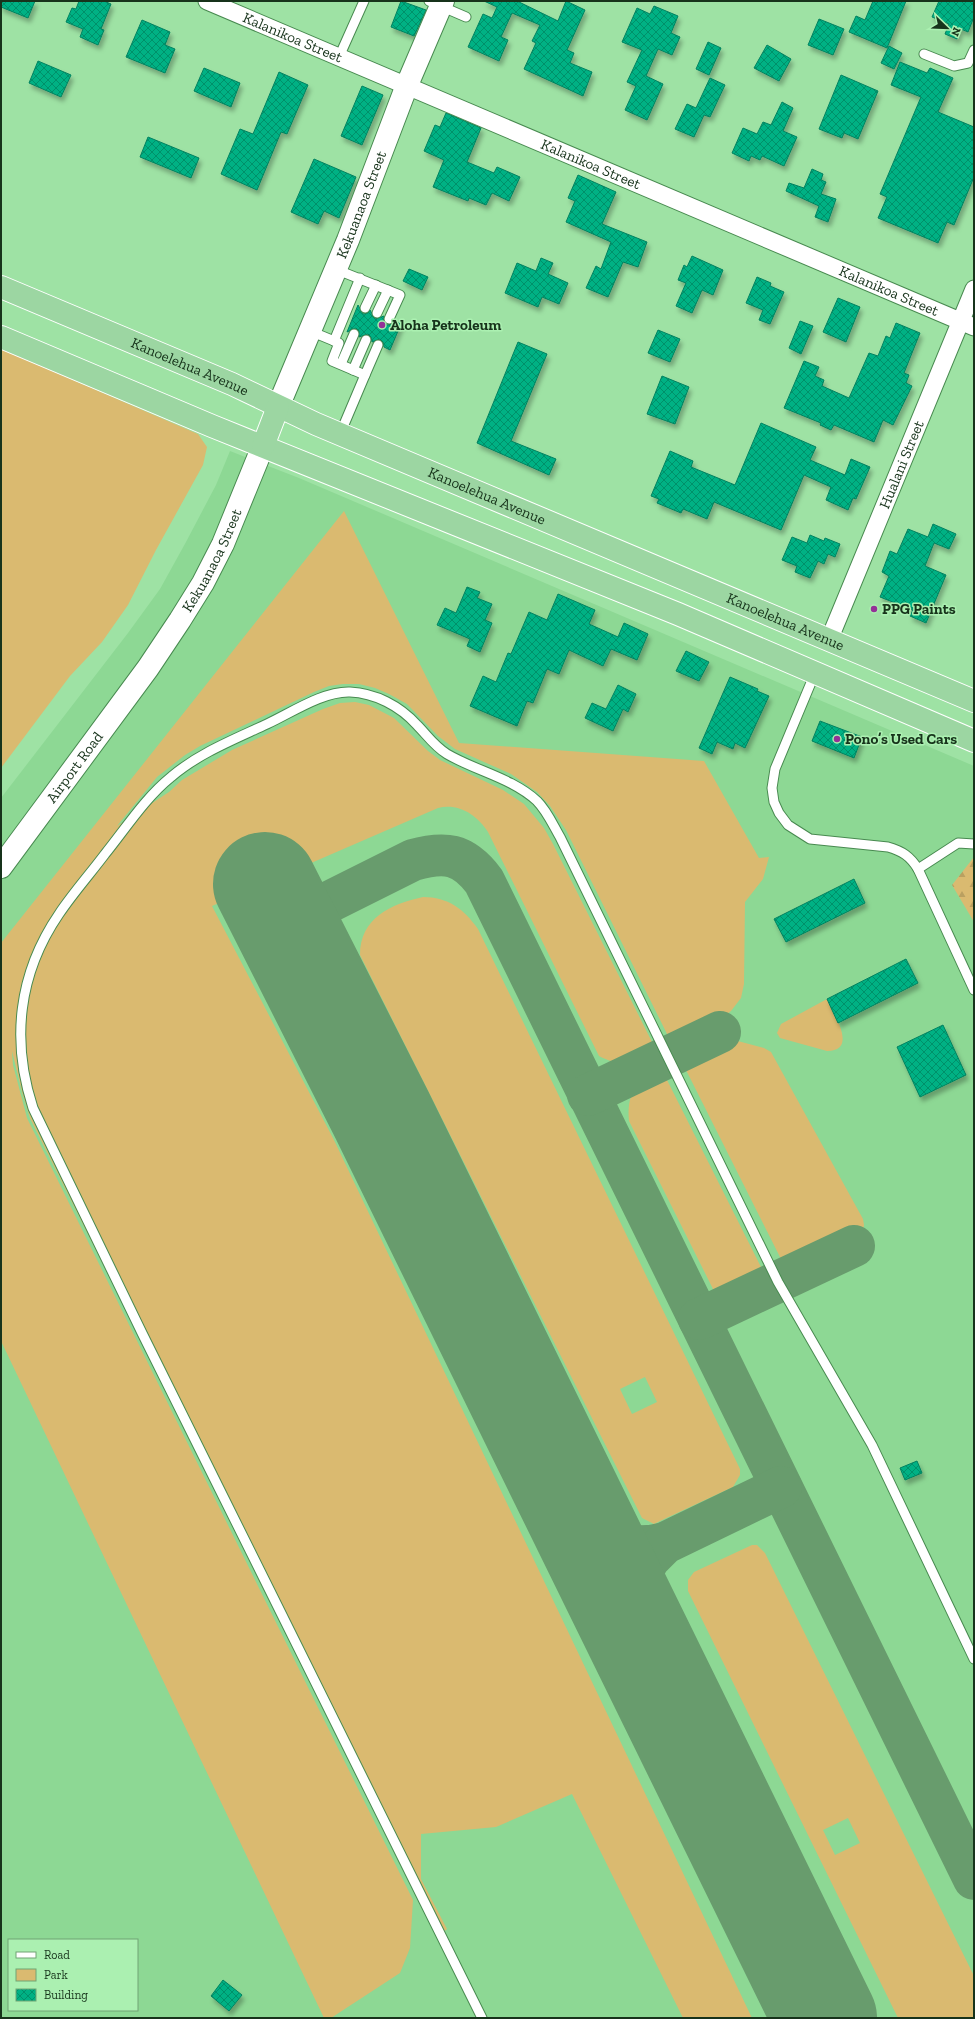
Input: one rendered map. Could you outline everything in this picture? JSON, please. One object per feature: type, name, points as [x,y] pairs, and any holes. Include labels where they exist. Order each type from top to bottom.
[{"type":"highway","name":"Kanoelehua Avenue","points":[[1,287],[232,384],[278,407],[340,434],[974,701]]},
{"type":"highway","points":[[1,337],[263,446],[678,614],[974,741]]},
{"type":"highway","points":[[263,446],[278,407]]},
{"type":"street","name":"Kalanikoa Street","points":[[208,1],[967,324]]},
{"type":"street","name":"Kekuanaoa Street","points":[[278,407],[348,240],[438,3]]},
{"type":"street","name":"Hualani Street","points":[[829,640],[967,324],[974,289]]},
{"type":"street","name":"Kekuanaoa Street","points":[[148,668],[203,583],[223,544],[263,446]]},
{"type":"street","name":"Airport Road","points":[[1,867],[148,668]]},
{"type":"lane","points":[[339,57],[364,1]]},
{"type":"lane","points":[[438,3],[466,17]]},
{"type":"lane","points":[[924,54],[954,66],[968,62],[974,50]]},
{"type":"lane","points":[[335,269],[400,295],[389,319]]},
{"type":"lane","points":[[334,341],[360,278]]},
{"type":"lane","points":[[365,308],[376,285]]},
{"type":"lane","points":[[377,313],[388,290]]},
{"type":"lane","points":[[310,331],[339,343],[332,361],[365,375]]},
{"type":"lane","points":[[341,364],[354,334]]},
{"type":"lane","points":[[353,370],[366,340]]},
{"type":"lane","points":[[340,434],[378,345]]},
{"type":"lane","points":[[815,673],[775,769],[772,788],[774,802],[779,813],[788,825],[810,839],[888,847],[900,850],[911,858],[918,869],[974,990]]},
{"type":"lane","points":[[482,2018],[142,1333],[33,1108],[26,1088],[21,1062],[20,1027],[26,988],[35,958],[47,933],[63,908],[153,793],[172,776],[214,749],[320,699],[339,693],[350,692],[364,694],[394,706],[416,723],[434,745],[447,754],[505,781],[522,790],[538,802],[560,837],[778,1282],[872,1445],[974,1659]]},
{"type":"lane","points":[[918,869],[958,843],[974,844]]},
{"type":"shaded area","points":[[230,451],[299,478],[974,766],[974,2018],[1,2018],[1,798],[160,589],[216,485]]},
{"type":"green space","points":[[1,349],[198,434],[207,447],[203,465],[156,550],[128,605],[102,642],[70,676],[1,768]]},
{"type":"green space","points":[[344,511],[459,743],[704,761],[759,858],[769,857],[763,879],[745,902],[744,984],[741,998],[731,1011],[719,1020],[671,1042],[566,830],[550,806],[537,792],[511,774],[455,749],[438,736],[407,704],[375,688],[359,684],[329,686],[200,746],[185,755],[157,777],[117,826],[169,792],[182,780],[232,750],[323,709],[340,703],[355,702],[369,705],[394,718],[428,751],[440,760],[503,790],[524,804],[544,828],[553,844],[657,1052],[635,1061],[621,1063],[607,1060],[599,1056],[488,832],[478,820],[460,809],[453,807],[438,808],[212,906],[334,1140],[752,2018],[683,2018],[572,1794],[496,1827],[421,1834],[421,1879],[447,1929],[438,1937],[30,1118],[12,1051],[13,1065],[27,1118],[413,1900],[410,1948],[400,1973],[331,2018],[324,2018],[1,1341],[1,943]]},
{"type":"green space","points":[[974,857],[974,922],[952,885]]},
{"type":"green space","points":[[423,897],[440,899],[448,902],[461,910],[478,929],[740,1469],[740,1475],[733,1487],[654,1524],[642,1518],[360,955],[361,942],[365,931],[371,922],[389,909]],"holes":[[[645,1377],[657,1402],[632,1414],[620,1389]]]},
{"type":"green space","points":[[827,999],[841,1030],[843,1038],[841,1045],[836,1049],[827,1051],[780,1038],[777,1033],[781,1024]]},
{"type":"green space","points":[[734,1040],[764,1048],[771,1052],[863,1219],[863,1230],[782,1261],[682,1062],[711,1046]]},
{"type":"green space","points":[[663,1072],[764,1273],[721,1294],[715,1293],[629,1121],[630,1102],[636,1089],[647,1080]]},
{"type":"green space","points":[[752,1545],[757,1545],[765,1553],[974,1976],[974,2018],[898,2018],[688,1591],[688,1580],[694,1572]],"holes":[[[848,1818],[860,1843],[835,1855],[823,1830]]]},
{"type":"building","points":[[1,1],[35,1],[28,18],[1,7]]},
{"type":"building","points":[[79,1],[104,1],[111,4],[101,29],[104,30],[98,45],[80,37],[83,29],[66,22],[72,8],[76,9]]},
{"type":"building","points":[[401,1],[426,10],[414,36],[391,27]]},
{"type":"building","points":[[484,1],[517,1],[558,21],[566,1],[585,10],[567,50],[574,53],[570,63],[592,72],[583,96],[524,69],[536,43],[532,41],[540,25],[512,13],[501,37],[508,40],[499,61],[468,47],[483,14],[492,18],[497,7]]},
{"type":"building","points":[[873,1],[906,1],[887,48],[849,32],[856,16],[865,20]]},
{"type":"building","points":[[939,1],[974,1],[974,17],[968,32],[961,29],[957,39],[945,34],[949,24],[932,17]]},
{"type":"building","points":[[654,6],[678,16],[671,33],[680,37],[672,55],[658,49],[646,76],[663,84],[647,120],[625,110],[636,86],[627,82],[642,50],[622,42],[637,8],[650,14]]},
{"type":"building","points":[[819,19],[844,29],[833,55],[808,45]]},
{"type":"building","points":[[142,20],[170,32],[165,45],[175,49],[165,73],[126,57]]},
{"type":"building","points":[[708,42],[721,48],[709,75],[696,69]]},
{"type":"building","points":[[767,45],[791,59],[779,81],[754,68]]},
{"type":"building","points":[[889,46],[902,53],[894,69],[881,63]]},
{"type":"building","points":[[38,61],[71,75],[61,97],[29,83]]},
{"type":"building","points":[[900,62],[927,73],[930,68],[953,78],[938,112],[974,127],[974,177],[954,225],[947,222],[938,243],[878,218],[887,197],[880,194],[921,97],[891,85]]},
{"type":"building","points":[[204,68],[240,83],[231,107],[194,91]]},
{"type":"building","points":[[279,72],[308,85],[287,134],[281,132],[257,190],[221,174],[240,129],[253,134]]},
{"type":"building","points":[[841,75],[878,91],[858,139],[844,133],[842,138],[819,129]]},
{"type":"building","points":[[710,78],[725,85],[710,117],[704,115],[694,137],[675,129],[687,104],[696,108]]},
{"type":"building","points":[[362,86],[383,95],[362,145],[341,136]]},
{"type":"building","points":[[782,102],[793,108],[783,131],[797,137],[784,166],[762,156],[760,160],[751,156],[749,161],[732,153],[743,128],[757,134],[763,122],[771,125]]},
{"type":"building","points":[[446,113],[481,128],[467,162],[494,173],[497,167],[520,177],[509,201],[492,193],[486,205],[469,198],[468,201],[433,187],[444,160],[424,151],[435,125],[440,127]]},
{"type":"building","points":[[148,137],[199,158],[191,178],[140,157]]},
{"type":"building","points":[[314,159],[356,177],[339,218],[324,211],[318,224],[291,212]]},
{"type":"building","points":[[812,169],[823,174],[821,180],[826,182],[821,194],[836,199],[828,222],[815,217],[819,206],[786,191],[789,183],[804,188]]},
{"type":"building","points":[[578,175],[616,192],[602,224],[647,242],[638,267],[623,262],[608,297],[586,288],[596,266],[601,269],[611,242],[566,222],[575,201],[568,198]]},
{"type":"building","points":[[692,256],[723,270],[713,295],[702,290],[692,313],[676,306],[686,283],[678,280],[684,265],[687,267]]},
{"type":"building","points":[[541,258],[553,263],[548,274],[568,283],[559,304],[542,297],[538,307],[505,293],[517,263],[536,271]]},
{"type":"building","points":[[409,269],[428,277],[422,290],[403,281]]},
{"type":"building","points":[[757,277],[771,283],[770,286],[784,292],[770,324],[759,320],[763,310],[746,303]]},
{"type":"building","points":[[838,298],[860,307],[846,342],[823,332]]},
{"type":"building","points":[[358,305],[363,314],[368,313],[370,310],[375,319],[384,316],[384,322],[387,325],[392,324],[395,321],[401,324],[390,350],[384,347],[383,342],[380,339],[372,342],[371,337],[368,334],[359,337],[359,331],[356,328],[347,332]]},
{"type":"building","points":[[800,321],[813,326],[801,354],[789,348]]},
{"type":"building","points":[[896,323],[920,333],[904,373],[909,375],[906,383],[912,386],[893,425],[883,420],[874,442],[834,425],[831,430],[820,425],[821,423],[784,408],[804,361],[819,367],[815,376],[824,380],[822,386],[849,398],[869,353],[878,356],[886,336],[890,338]]},
{"type":"building","points":[[658,330],[680,339],[670,362],[648,353]]},
{"type":"building","points":[[518,342],[547,354],[511,441],[556,459],[549,475],[477,443]]},
{"type":"building","points":[[662,376],[689,387],[675,424],[647,414]]},
{"type":"building","points":[[761,423],[816,447],[810,460],[845,475],[851,459],[870,467],[856,499],[853,498],[848,510],[826,500],[831,487],[804,475],[781,530],[714,502],[707,519],[683,509],[681,513],[657,503],[659,499],[651,496],[670,451],[693,461],[691,467],[735,485]]},
{"type":"building","points":[[933,524],[956,534],[949,549],[934,543],[925,566],[946,575],[926,623],[910,616],[913,610],[880,597],[889,576],[882,572],[890,551],[897,554],[908,529],[928,537]]},
{"type":"building","points":[[810,535],[824,541],[825,538],[840,544],[835,557],[828,554],[824,564],[818,561],[810,578],[795,572],[797,566],[782,560],[792,537],[807,543]]},
{"type":"building","points":[[467,587],[480,592],[477,598],[492,604],[485,620],[492,623],[480,652],[467,646],[470,639],[437,625],[445,608],[456,613]]},
{"type":"building","points":[[558,594],[595,610],[589,624],[618,637],[624,623],[648,634],[637,660],[611,649],[603,666],[569,650],[559,674],[547,669],[533,703],[527,701],[517,726],[470,706],[483,676],[496,682],[508,653],[511,654],[529,612],[547,620]]},
{"type":"building","points":[[686,651],[709,662],[699,681],[676,671]]},
{"type":"building","points":[[730,677],[758,689],[757,691],[769,696],[745,748],[735,743],[733,749],[717,742],[712,754],[699,748]]},
{"type":"building","points":[[618,685],[636,694],[628,712],[623,709],[613,731],[585,718],[592,703],[606,709]]},
{"type":"building","name":"Pono’s Used Cars","points":[[820,721],[862,737],[854,758],[812,741]]},
{"type":"building","points":[[854,879],[865,903],[786,942],[774,919]]},
{"type":"building","points":[[906,959],[918,983],[838,1023],[827,999]]},
{"type":"building","points":[[943,1025],[966,1075],[920,1097],[897,1047]]},
{"type":"building","points":[[917,1461],[922,1473],[905,1480],[900,1468]]},
{"type":"building","points":[[223,1980],[242,1995],[229,2011],[211,1996]]},
{"type":"taxiway","points":[[285,924],[413,860],[424,857],[444,855],[461,860],[469,865],[484,881],[974,1879]]},
{"type":"taxiway","points":[[588,1095],[720,1032]]},
{"type":"taxiway","points":[[699,1319],[854,1246]]},
{"type":"taxiway","points":[[645,1652],[634,1607],[637,1580],[649,1559],[665,1543],[781,1487]]},
{"type":"taxiway","points":[[573,1505],[583,1517],[602,1534],[624,1545],[650,1546],[665,1543]]},
{"type":"runway","points":[[265,884],[382,1115],[825,2018]]},
{"type":"place","name":"Aloha Petroleum","points":[[382,325]]},
{"type":"place","name":"PPG Paints","points":[[874,609]]},
{"type":"place","name":"Pono’s Used Cars","points":[[837,739]]}]
